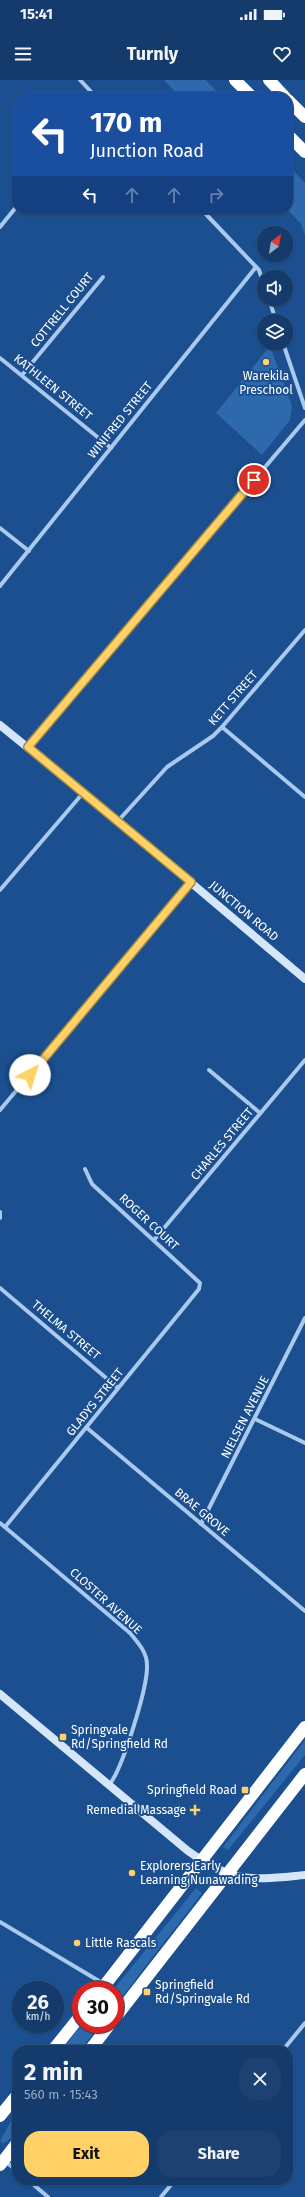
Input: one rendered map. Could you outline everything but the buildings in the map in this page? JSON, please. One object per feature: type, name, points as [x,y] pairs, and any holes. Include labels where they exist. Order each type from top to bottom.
[{"type":"highway","points":[[235,80],[247,92]]},
{"type":"highway","points":[[269,80],[280,92]]},
{"type":"highway","points":[[293,105],[303,115]]},
{"type":"highway","points":[[293,140],[305,152]]},
{"type":"highway","points":[[108,1981],[305,1727]]},
{"type":"highway","points":[[124,2006],[305,1774]]},
{"type":"highway","points":[[57,2045],[72,2026]]},
{"type":"highway","points":[[94,2045],[103,2033]]},
{"type":"highway","points":[[0,2116],[12,2101]]},
{"type":"highway","points":[[1,2161],[12,2149]]},
{"type":"street","points":[[80,80],[91,92]]},
{"type":"street","points":[[0,227],[12,212]]},
{"type":"street","points":[[206,214],[259,270]]},
{"type":"street","name":"WINIFRED STREET","points":[[0,586],[256,267]]},
{"type":"street","name":"COTTRELL COURT","points":[[22,375],[103,277]]},
{"type":"street","points":[[285,350],[305,408]]},
{"type":"street","name":"KATHLEEN STREET","points":[[0,358],[111,448]]},
{"type":"street","points":[[28,747],[305,420]]},
{"type":"street","points":[[0,528],[29,551]]},
{"type":"street","name":"KETT STREET","points":[[118,821],[167,767],[213,736],[222,727],[305,630]]},
{"type":"street","name":"JUNCTION ROAD","points":[[0,725],[118,821],[305,979]]},
{"type":"street","points":[[222,727],[305,797]]},
{"type":"street","points":[[0,889],[83,793]]},
{"type":"street","points":[[0,1110],[191,882]]},
{"type":"street","name":"CHARLES STREET","points":[[154,1240],[305,1060]]},
{"type":"street","points":[[209,1070],[260,1113]]},
{"type":"street","name":"ROGER COURT","points":[[85,1169],[92,1184],[200,1283],[199,1289]]},
{"type":"street","name":"THELMA STREET","points":[[0,1288],[118,1388]]},
{"type":"street","name":"GLADYS STREET","points":[[4,1527],[87,1428],[199,1289]]},
{"type":"street","name":"NIELSEN AVENUE","points":[[201,1524],[305,1318]]},
{"type":"street","points":[[255,1419],[305,1443]]},
{"type":"street","name":"BRAE GROVE","points":[[87,1428],[305,1611]]},
{"type":"street","name":"CLOSTER AVENUE","points":[[0,1523],[130,1633],[142,1648],[147,1664],[145,1685],[118,1772],[109,1786]]},
{"type":"street","points":[[0,1694],[109,1786],[202,1861],[227,1874],[246,1879],[305,1875]]},
{"type":"street","points":[[0,1922],[93,1981]]},
{"type":"street","points":[[287,2045],[305,2023]]},
{"type":"street","points":[[1,2161],[12,2168]]},
{"type":"street","points":[[34,2185],[48,2197]]},
{"type":"street","points":[[161,2197],[171,2185]]},
{"type":"shaded area","points":[[164,80],[206,80],[217,92],[175,92]]},
{"type":"shaded area","points":[[293,170],[305,183],[305,235],[301,224],[292,214],[293,214]]},
{"type":"shaded area","points":[[267,350],[271,350],[292,406],[290,420],[262,455],[216,413]]},
{"type":"shaded area","points":[[305,1740],[305,1755],[228,1850],[223,1847]]},
{"type":"shaded area","points":[[196,1888],[202,1893],[124,1994],[124,1981],[120,1981]]},
{"type":"shaded area","points":[[75,2033],[94,2033],[84,2045],[66,2045]]},
{"type":"shaded area","points":[[12,2119],[12,2137],[3,2144],[0,2141]]},
{"type":"place","name":"Warekila Preschool","points":[[266,362]]},
{"type":"place","name":"Springvale Rd/Springfield Rd","points":[[63,1737]]},
{"type":"place","name":"Springfield Road","points":[[245,1790]]},
{"type":"place","name":"Remedial Massage","points":[[195,1810]]},
{"type":"place","name":"Explorers Early Learning Nunawading","points":[[132,1873]]},
{"type":"place","name":"Little Rascals","points":[[77,1943]]},
{"type":"place","name":"Springfield Rd/Springvale Rd","points":[[147,1992]]},
{"type":"route","points":[[30,1075],[191,882],[28,747],[254,480]]}]
